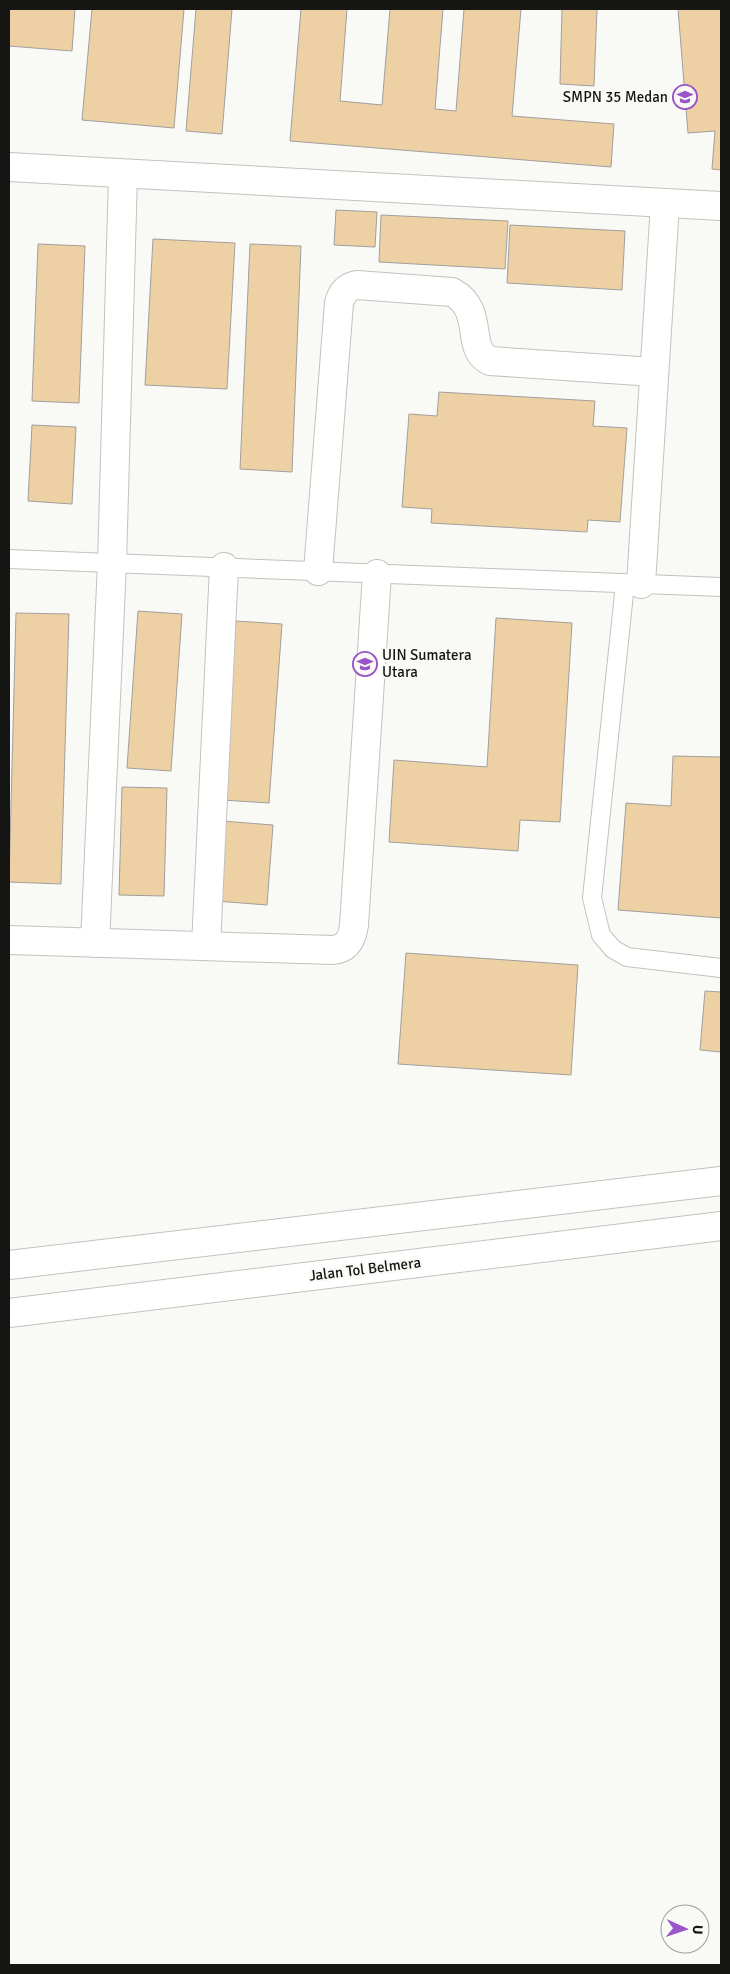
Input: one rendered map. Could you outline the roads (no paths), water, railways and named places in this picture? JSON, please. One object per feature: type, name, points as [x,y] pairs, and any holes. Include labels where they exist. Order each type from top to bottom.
[{"type":"main road","points":[[9,167],[123,175],[721,206]]},
{"type":"main road","points":[[94,943],[112,563],[123,175]]},
{"type":"main road","points":[[633,584],[654,372],[665,204]]},
{"type":"main road","points":[[318,571],[339,303],[341,296],[349,287],[357,285],[452,292],[461,297],[471,314],[477,347],[484,358],[490,361],[654,372]]},
{"type":"main road","points":[[206,946],[224,567]]},
{"type":"main road","points":[[9,940],[332,950],[340,949],[350,940],[354,925],[358,871],[377,574]]},
{"type":"main road","points":[[9,1266],[721,1181]]},
{"type":"main road","name":"Jalan Tol Belmera","points":[[9,1313],[721,1226]]},
{"type":"lane","points":[[9,559],[721,587]]},
{"type":"lane","points":[[633,584],[592,898],[595,916],[601,935],[613,948],[627,957],[721,968]]},
{"type":"place","name":"SMPN 35 Medan","points":[[685,97]]},
{"type":"place","name":"UIN Sumatera Utara","points":[[365,664]]}]
